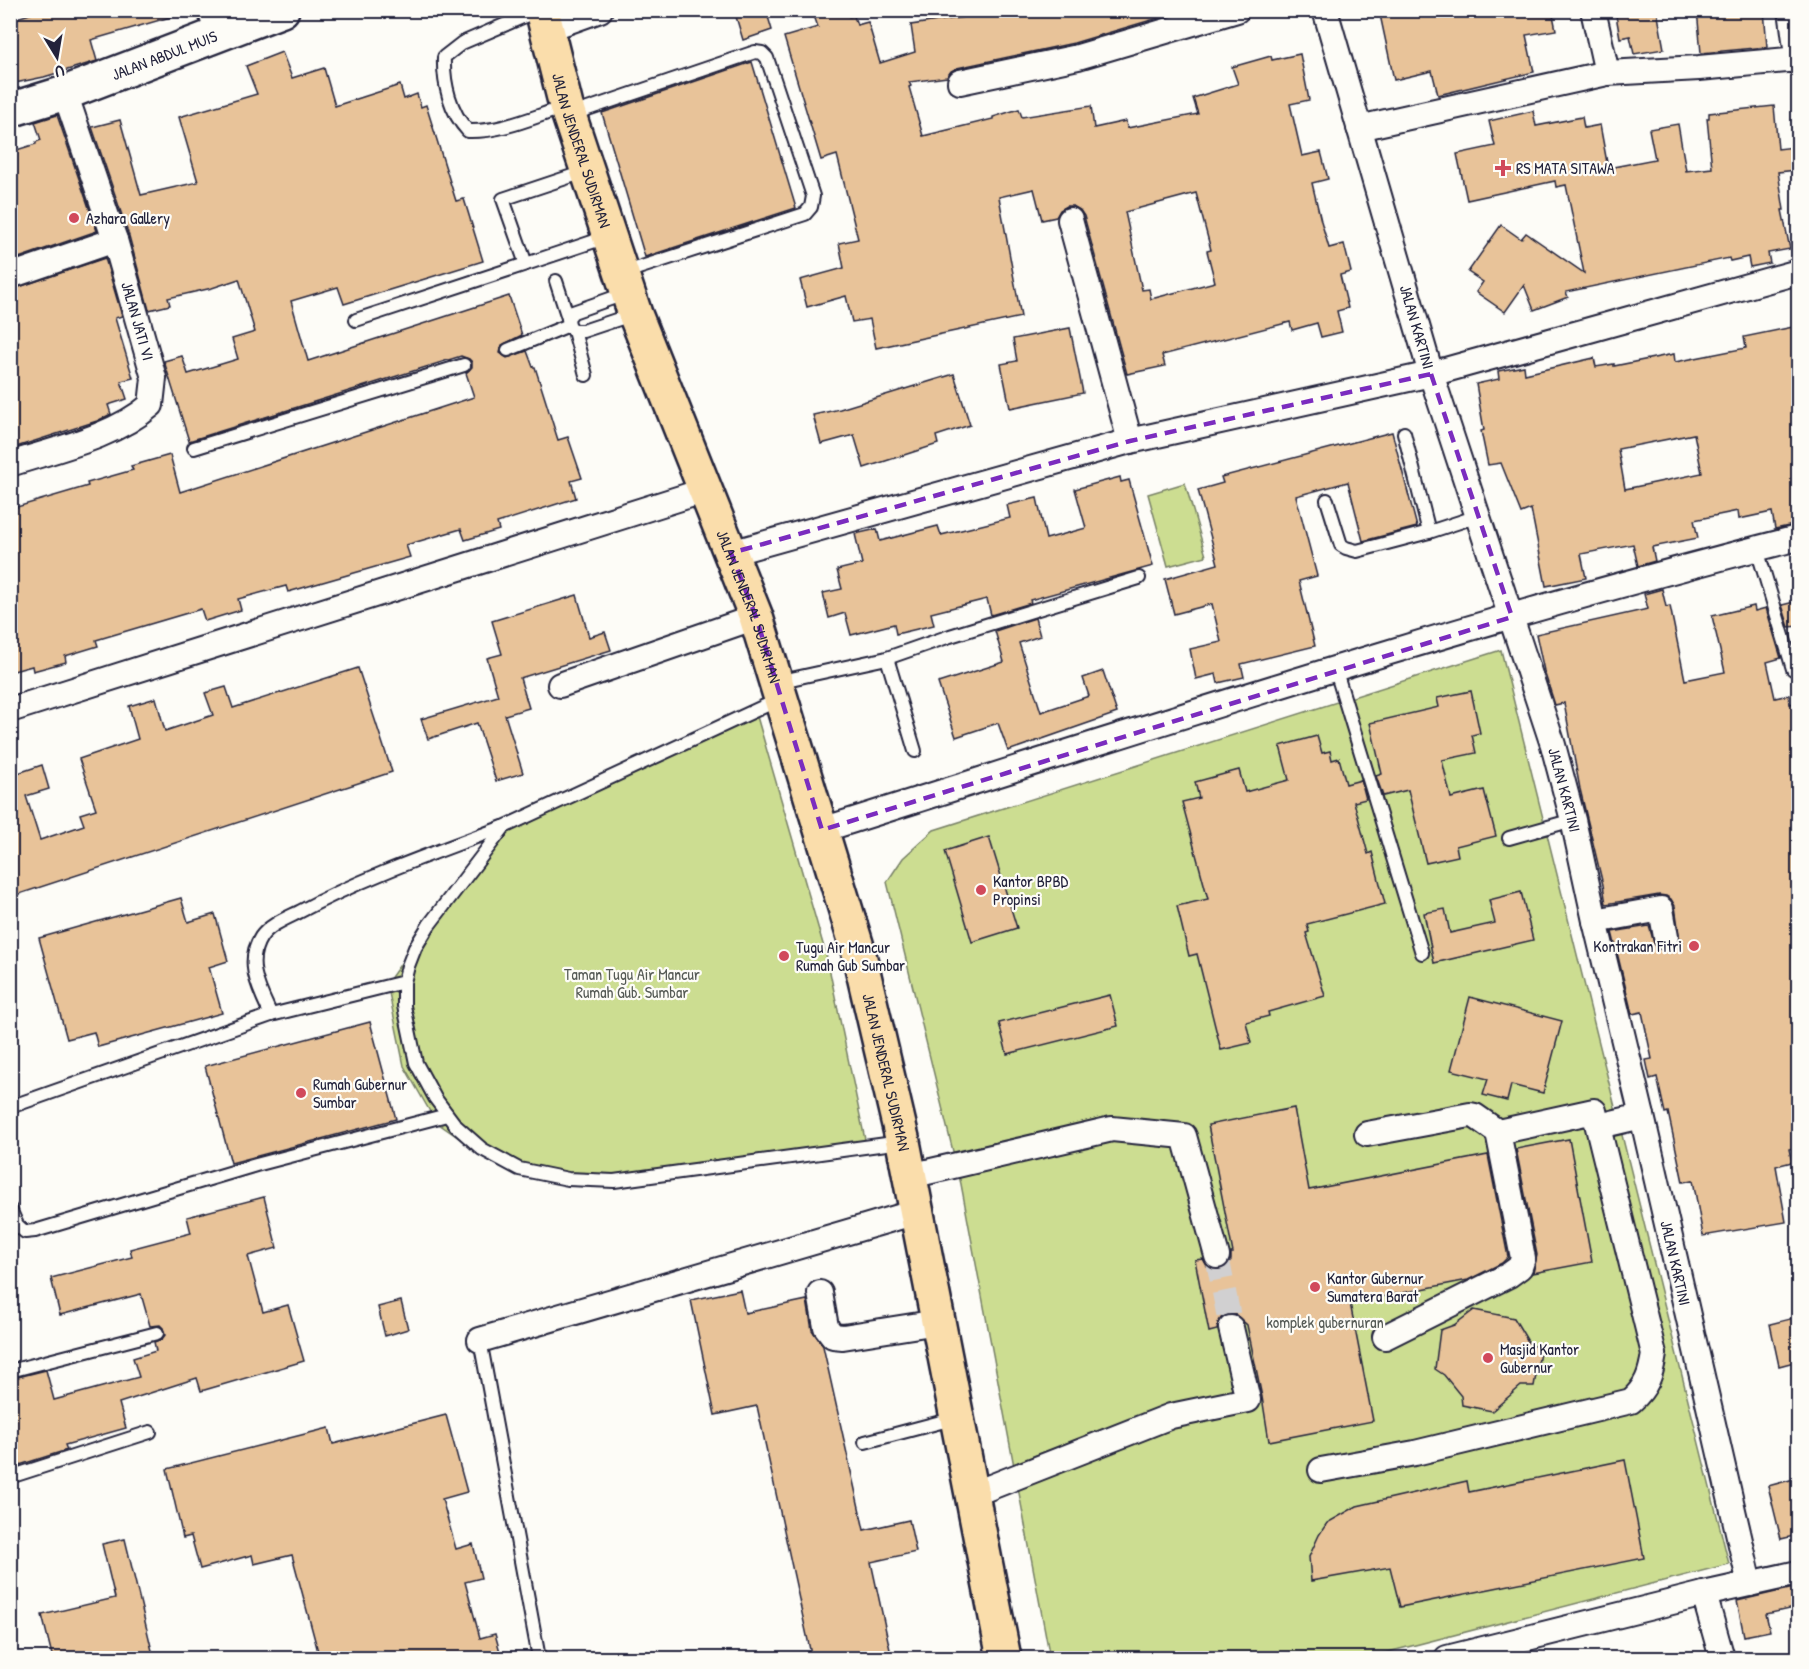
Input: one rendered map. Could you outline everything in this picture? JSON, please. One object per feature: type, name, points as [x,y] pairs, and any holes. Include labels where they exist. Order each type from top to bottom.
[{"type":"main road","name":"JALAN JENDERAL SUDIRMAN","points":[[542,17],[567,111],[628,294],[756,617],[858,950],[903,1142],[1004,1659]]},
{"type":"street","name":"JALAN ABDUL MUIS","points":[[10,110],[64,93],[214,22],[282,10]]},
{"type":"street","points":[[542,17],[600,10]]},
{"type":"street","points":[[960,82],[1078,57],[1237,10]]},
{"type":"street","name":"JALAN KARTINI","points":[[1325,10],[1431,374],[1553,745],[1573,820],[1750,1584]]},
{"type":"street","points":[[1593,10],[1606,73]]},
{"type":"street","points":[[1359,128],[1606,73],[1798,61],[1791,10]]},
{"type":"street","name":"JALAN JATI VI","points":[[10,464],[108,432],[138,416],[151,405],[154,378],[115,240],[64,93]]},
{"type":"street","points":[[1070,220],[1130,441]]},
{"type":"street","points":[[10,276],[115,240]]},
{"type":"street","points":[[731,553],[1130,441],[1431,374],[1798,272]]},
{"type":"street","points":[[10,710],[706,490]]},
{"type":"street","points":[[822,830],[1335,668],[1798,538]]},
{"type":"street","points":[[560,685],[756,617]]},
{"type":"street","points":[[1595,921],[1661,909],[1666,937]]},
{"type":"street","points":[[1321,1470],[1425,1451],[1631,1401],[1639,1394],[1650,1377],[1654,1354],[1596,1114],[1591,1110],[1498,1132]]},
{"type":"street","points":[[1367,1134],[1470,1115],[1498,1132],[1523,1258],[1520,1268],[1509,1275],[1385,1337]]},
{"type":"street","points":[[1599,1126],[1642,1116]]},
{"type":"street","points":[[910,1176],[1112,1129],[1184,1136],[1217,1256]]},
{"type":"street","points":[[480,1340],[916,1212]]},
{"type":"street","points":[[820,1293],[826,1327],[833,1336],[843,1337],[938,1322]]},
{"type":"street","points":[[973,1494],[1171,1416],[1248,1400],[1231,1328]]},
{"type":"street","points":[[1447,1659],[1485,1654],[1704,1594],[1798,1573]]},
{"type":"street","points":[[1704,1594],[1722,1659]]},
{"type":"lane","points":[[542,17],[462,43],[444,57],[443,76],[458,120],[468,131],[483,132],[567,111],[755,52],[762,53],[767,58],[813,196],[811,207],[805,214],[628,294],[573,312],[570,325]]},
{"type":"lane","points":[[526,264],[503,199],[587,171]]},
{"type":"lane","points":[[356,320],[608,237]]},
{"type":"lane","points":[[556,281],[586,375]]},
{"type":"lane","points":[[508,350],[570,325],[583,331],[628,294]]},
{"type":"lane","points":[[194,448],[464,365]]},
{"type":"lane","points":[[1404,433],[1429,532]]},
{"type":"lane","points":[[1327,500],[1339,540],[1351,550],[1363,551],[1478,516]]},
{"type":"lane","points":[[1757,549],[1793,669]]},
{"type":"lane","points":[[271,1015],[258,987],[254,960],[261,936],[272,926],[329,896],[504,827],[779,691],[1139,578]]},
{"type":"lane","points":[[887,658],[915,751]]},
{"type":"lane","points":[[1335,668],[1422,953]]},
{"type":"lane","points":[[1509,838],[1573,820]]},
{"type":"lane","points":[[504,827],[429,925],[415,948],[404,982],[406,1022],[416,1063],[447,1115],[468,1138],[510,1165],[527,1171],[587,1181],[614,1181],[903,1142]]},
{"type":"lane","points":[[10,1107],[271,1015],[404,982]]},
{"type":"lane","points":[[10,1209],[17,1225],[25,1232],[35,1232],[256,1165],[447,1115]]},
{"type":"lane","points":[[10,1371],[157,1333]]},
{"type":"lane","points":[[480,1340],[539,1659]]},
{"type":"lane","points":[[865,1442],[957,1418]]},
{"type":"lane","points":[[10,1477],[150,1432]]},
{"type":"highlighted area","points":[[1431,374],[1512,617],[822,830],[756,617],[731,553],[1130,441]]},
{"type":"green space","points":[[1185,483],[1206,556],[1168,566],[1148,494]]},
{"type":"green space","name":"komplek gubernuran","points":[[1501,650],[1729,1564],[1365,1658],[1050,1658],[961,1184],[887,882],[903,858],[934,830]]},
{"type":"green space","name":"Taman Tugu Air Mancur Rumah Gub. Sumbar","points":[[756,713],[827,958],[867,1149],[593,1185],[501,1167],[436,1122],[404,1066],[387,983],[493,834]]},
{"type":"building","points":[[43,10],[174,10],[174,16],[91,40],[97,61],[44,77],[10,84],[10,20]]},
{"type":"building","points":[[734,10],[766,10],[772,30],[743,40]]},
{"type":"building","points":[[812,10],[847,10],[849,17],[854,16],[857,25],[868,22],[880,63],[915,52],[911,25],[978,15],[977,10],[1185,10],[1074,43],[957,68],[947,77],[909,82],[923,136],[993,119],[993,117],[1019,109],[1022,117],[1091,106],[1094,128],[1126,121],[1127,128],[1198,114],[1193,98],[1238,84],[1232,67],[1271,56],[1272,60],[1300,54],[1309,100],[1290,104],[1302,156],[1321,152],[1328,179],[1312,183],[1321,221],[1329,248],[1344,244],[1351,272],[1340,275],[1348,308],[1337,311],[1342,332],[1321,337],[1317,323],[1292,330],[1290,322],[1162,355],[1165,366],[1127,374],[1084,216],[1080,210],[1067,206],[1060,210],[1056,217],[1042,220],[1034,189],[999,197],[1021,317],[876,348],[870,319],[852,322],[846,296],[807,307],[800,280],[844,268],[839,243],[858,239],[837,155],[821,160],[784,37],[818,27]],"holes":[[[1196,193],[1211,250],[1207,251],[1215,282],[1151,299],[1149,289],[1142,290],[1125,212]]]},
{"type":"building","points":[[1379,10],[1552,10],[1556,30],[1526,35],[1534,72],[1438,95],[1432,71],[1394,80]]},
{"type":"building","points":[[1615,10],[1657,10],[1664,49],[1634,54],[1630,36],[1620,38]]},
{"type":"building","points":[[1697,10],[1764,10],[1767,47],[1701,53]]},
{"type":"building","points":[[282,52],[292,78],[324,68],[335,106],[400,85],[404,99],[417,94],[421,107],[426,105],[456,201],[464,199],[483,261],[344,304],[338,287],[291,301],[308,361],[509,296],[522,335],[502,345],[500,353],[507,358],[527,351],[535,367],[558,440],[568,437],[582,478],[571,481],[576,498],[497,523],[499,530],[465,540],[461,529],[406,545],[410,557],[288,592],[286,586],[238,599],[241,610],[205,621],[201,609],[96,640],[98,646],[65,656],[66,662],[33,671],[32,666],[10,672],[10,509],[88,486],[87,483],[133,470],[131,466],[170,455],[180,492],[474,397],[466,373],[472,367],[472,362],[461,356],[189,441],[164,361],[182,356],[188,374],[238,359],[232,339],[255,332],[239,279],[168,298],[170,305],[149,310],[129,236],[92,127],[120,120],[141,195],[198,182],[179,117],[257,94],[246,66]]},
{"type":"building","points":[[752,62],[796,208],[645,257],[602,113]]},
{"type":"building","points":[[1774,106],[1778,149],[1794,147],[1797,170],[1778,172],[1784,210],[1782,210],[1790,249],[1768,253],[1770,263],[1750,267],[1748,257],[1730,261],[1729,258],[1566,292],[1568,297],[1534,310],[1524,285],[1505,312],[1476,292],[1483,282],[1468,272],[1501,225],[1521,239],[1526,233],[1584,273],[1566,185],[1556,187],[1555,181],[1467,200],[1457,154],[1495,146],[1489,121],[1533,111],[1536,126],[1582,117],[1584,128],[1600,125],[1608,168],[1655,159],[1649,129],[1678,124],[1686,171],[1712,168],[1707,118],[1709,118],[1709,113]]},
{"type":"building","points":[[57,115],[97,231],[10,261],[10,152],[36,144],[41,140],[35,122]]},
{"type":"building","points":[[105,258],[122,316],[115,318],[133,378],[121,381],[127,399],[108,405],[111,414],[97,421],[10,449],[10,290]]},
{"type":"building","points":[[1798,326],[1798,524],[1775,529],[1772,512],[1739,519],[1738,511],[1694,520],[1698,538],[1652,547],[1655,561],[1638,566],[1633,544],[1581,554],[1586,578],[1546,586],[1531,509],[1521,513],[1501,463],[1488,465],[1481,431],[1484,430],[1476,384],[1499,379],[1498,371],[1524,366],[1525,374],[1594,358],[1596,367],[1614,364],[1614,366],[1674,354],[1675,362],[1746,348],[1744,337]],"holes":[[[1694,434],[1702,473],[1625,489],[1618,449]]]},
{"type":"building","points":[[1070,328],[1083,393],[1010,408],[1001,364],[1017,361],[1013,339]]},
{"type":"building","points":[[954,374],[970,425],[936,436],[938,444],[864,468],[854,435],[821,444],[813,415]]},
{"type":"building","points":[[1392,432],[1417,527],[1363,541],[1348,482],[1296,496],[1317,576],[1299,581],[1315,646],[1241,664],[1244,677],[1218,683],[1216,674],[1196,679],[1190,649],[1221,642],[1212,604],[1174,614],[1165,579],[1218,564],[1198,490],[1223,483],[1221,477]]},
{"type":"building","points":[[1120,477],[1121,482],[1129,480],[1153,566],[1030,600],[1031,603],[991,615],[987,599],[931,613],[934,625],[896,634],[894,624],[851,635],[845,613],[829,618],[823,593],[842,589],[837,570],[862,564],[855,534],[877,529],[880,541],[938,526],[941,535],[1010,518],[1007,505],[1037,498],[1046,539],[1086,528],[1075,489]]},
{"type":"building","points":[[1662,589],[1666,607],[1670,606],[1685,680],[1725,672],[1712,616],[1754,606],[1755,611],[1766,608],[1781,658],[1767,662],[1775,698],[1789,695],[1790,704],[1798,702],[1798,1147],[1789,1149],[1792,1162],[1776,1166],[1786,1222],[1703,1236],[1693,1180],[1683,1182],[1668,1112],[1665,1113],[1657,1077],[1650,1079],[1646,1060],[1652,1059],[1642,1012],[1632,1014],[1612,932],[1649,926],[1655,946],[1669,951],[1680,941],[1675,906],[1671,899],[1659,895],[1606,904],[1580,789],[1564,703],[1555,705],[1544,671],[1536,634],[1648,609],[1644,594]]},
{"type":"building","points":[[577,595],[589,637],[605,632],[611,650],[520,678],[529,708],[505,715],[523,773],[496,781],[477,723],[428,739],[421,719],[498,696],[487,658],[502,654],[492,621]]},
{"type":"building","points":[[1798,601],[1798,626],[1789,627],[1782,605]]},
{"type":"building","points":[[1035,618],[1040,636],[1019,643],[1041,712],[1089,696],[1083,678],[1103,671],[1117,713],[1008,751],[998,723],[956,737],[938,683],[1004,662],[995,631]]},
{"type":"building","points":[[358,668],[392,772],[10,897],[10,762],[14,762],[18,773],[42,765],[49,789],[26,796],[40,840],[84,825],[80,814],[96,809],[79,759],[138,739],[129,706],[156,698],[165,731],[213,715],[205,693],[226,687],[233,708]]},
{"type":"building","points":[[1471,691],[1480,733],[1472,735],[1476,753],[1442,760],[1451,798],[1484,790],[1496,836],[1456,846],[1458,856],[1426,863],[1408,790],[1383,796],[1376,776],[1382,774],[1370,723],[1439,707],[1437,698]]},
{"type":"building","points":[[1317,736],[1322,753],[1330,751],[1332,760],[1339,758],[1346,784],[1361,780],[1366,799],[1354,802],[1368,854],[1372,852],[1385,904],[1307,924],[1309,932],[1306,933],[1325,996],[1268,1012],[1269,1016],[1246,1022],[1251,1043],[1221,1050],[1197,954],[1189,956],[1177,906],[1208,899],[1182,802],[1199,798],[1195,782],[1239,770],[1245,792],[1289,780],[1280,746]]},
{"type":"building","name":"Kantor BPBD Propinsi","points":[[989,837],[1017,928],[972,942],[945,851]]},
{"type":"building","points":[[1521,892],[1533,940],[1434,963],[1424,913],[1445,909],[1450,933],[1495,923],[1489,900]]},
{"type":"building","points":[[181,898],[188,922],[215,914],[228,961],[209,967],[222,1013],[98,1047],[94,1032],[67,1039],[39,938]]},
{"type":"building","points":[[1110,995],[1118,1026],[1007,1054],[999,1023]]},
{"type":"building","points":[[1470,997],[1562,1021],[1543,1093],[1511,1085],[1507,1101],[1483,1095],[1488,1079],[1451,1070]]},
{"type":"building","name":"Rumah Gubernur Sumbar","points":[[370,1022],[396,1119],[231,1163],[205,1066]]},
{"type":"building","name":"Kantor Gubernur Sumatera Barat","points":[[1294,1108],[1309,1190],[1488,1155],[1508,1257],[1502,1263],[1468,1280],[1350,1303],[1373,1421],[1269,1441],[1247,1325],[1236,1315],[1228,1314],[1221,1318],[1217,1330],[1209,1332],[1195,1260],[1203,1259],[1213,1270],[1220,1270],[1227,1266],[1231,1260],[1231,1253],[1233,1253],[1208,1125]]},
{"type":"building","points":[[1569,1139],[1592,1262],[1533,1273],[1537,1255],[1516,1149]]},
{"type":"building","points":[[264,1197],[277,1248],[248,1256],[263,1312],[288,1305],[304,1361],[201,1391],[197,1378],[119,1403],[126,1428],[65,1445],[67,1450],[10,1468],[10,1379],[46,1370],[54,1400],[139,1377],[133,1358],[156,1351],[154,1342],[165,1335],[160,1325],[150,1326],[141,1294],[60,1315],[51,1278],[132,1257],[130,1249],[191,1233],[187,1217]]},
{"type":"building","points":[[740,1290],[745,1313],[807,1300],[812,1330],[823,1346],[864,1530],[909,1520],[916,1552],[871,1562],[892,1659],[812,1659],[757,1406],[715,1415],[691,1300]]},
{"type":"building","points":[[401,1301],[408,1329],[385,1336],[378,1307]]},
{"type":"building","name":"Masjid Kantor Gubernur","points":[[1474,1310],[1514,1318],[1530,1345],[1541,1347],[1534,1386],[1521,1386],[1492,1411],[1462,1405],[1461,1396],[1444,1375],[1435,1369],[1440,1330],[1454,1325]]},
{"type":"building","points":[[1798,1317],[1798,1361],[1779,1366],[1770,1324]]},
{"type":"building","points":[[446,1415],[467,1492],[442,1499],[456,1549],[473,1544],[481,1578],[465,1582],[480,1638],[495,1634],[502,1659],[320,1659],[292,1555],[254,1564],[252,1555],[200,1569],[191,1536],[183,1538],[167,1469],[329,1428],[333,1444]]},
{"type":"building","points":[[1625,1460],[1644,1558],[1400,1607],[1390,1567],[1311,1581],[1309,1557],[1319,1535],[1327,1523],[1357,1506],[1467,1481],[1469,1492]]},
{"type":"building","points":[[1794,1479],[1798,1498],[1798,1535],[1781,1539],[1768,1486]]},
{"type":"building","points":[[125,1539],[154,1659],[130,1659],[128,1650],[95,1659],[53,1659],[42,1615],[115,1598],[102,1544]]},
{"type":"building","points":[[1798,1587],[1798,1607],[1766,1614],[1770,1631],[1744,1636],[1737,1601]]},
{"type":"tunnel","points":[[1217,1256],[1231,1328]]},
{"type":"place","name":"RS MATA SITAWA","points":[[1503,168]]},
{"type":"place","name":"Azhara Gallery","points":[[74,218]]},
{"type":"place","name":"Kantor BPBD Propinsi","points":[[981,890]]},
{"type":"place","name":"Kontrakan Fitri","points":[[1694,946]]},
{"type":"place","name":"Tugu Air Mancur Rumah Gub Sumbar","points":[[784,956]]},
{"type":"place","name":"Rumah Gubernur Sumbar","points":[[301,1093]]},
{"type":"place","name":"Kantor Gubernur Sumatera Barat","points":[[1315,1287]]},
{"type":"place","name":"Masjid Kantor Gubernur","points":[[1488,1358]]}]
